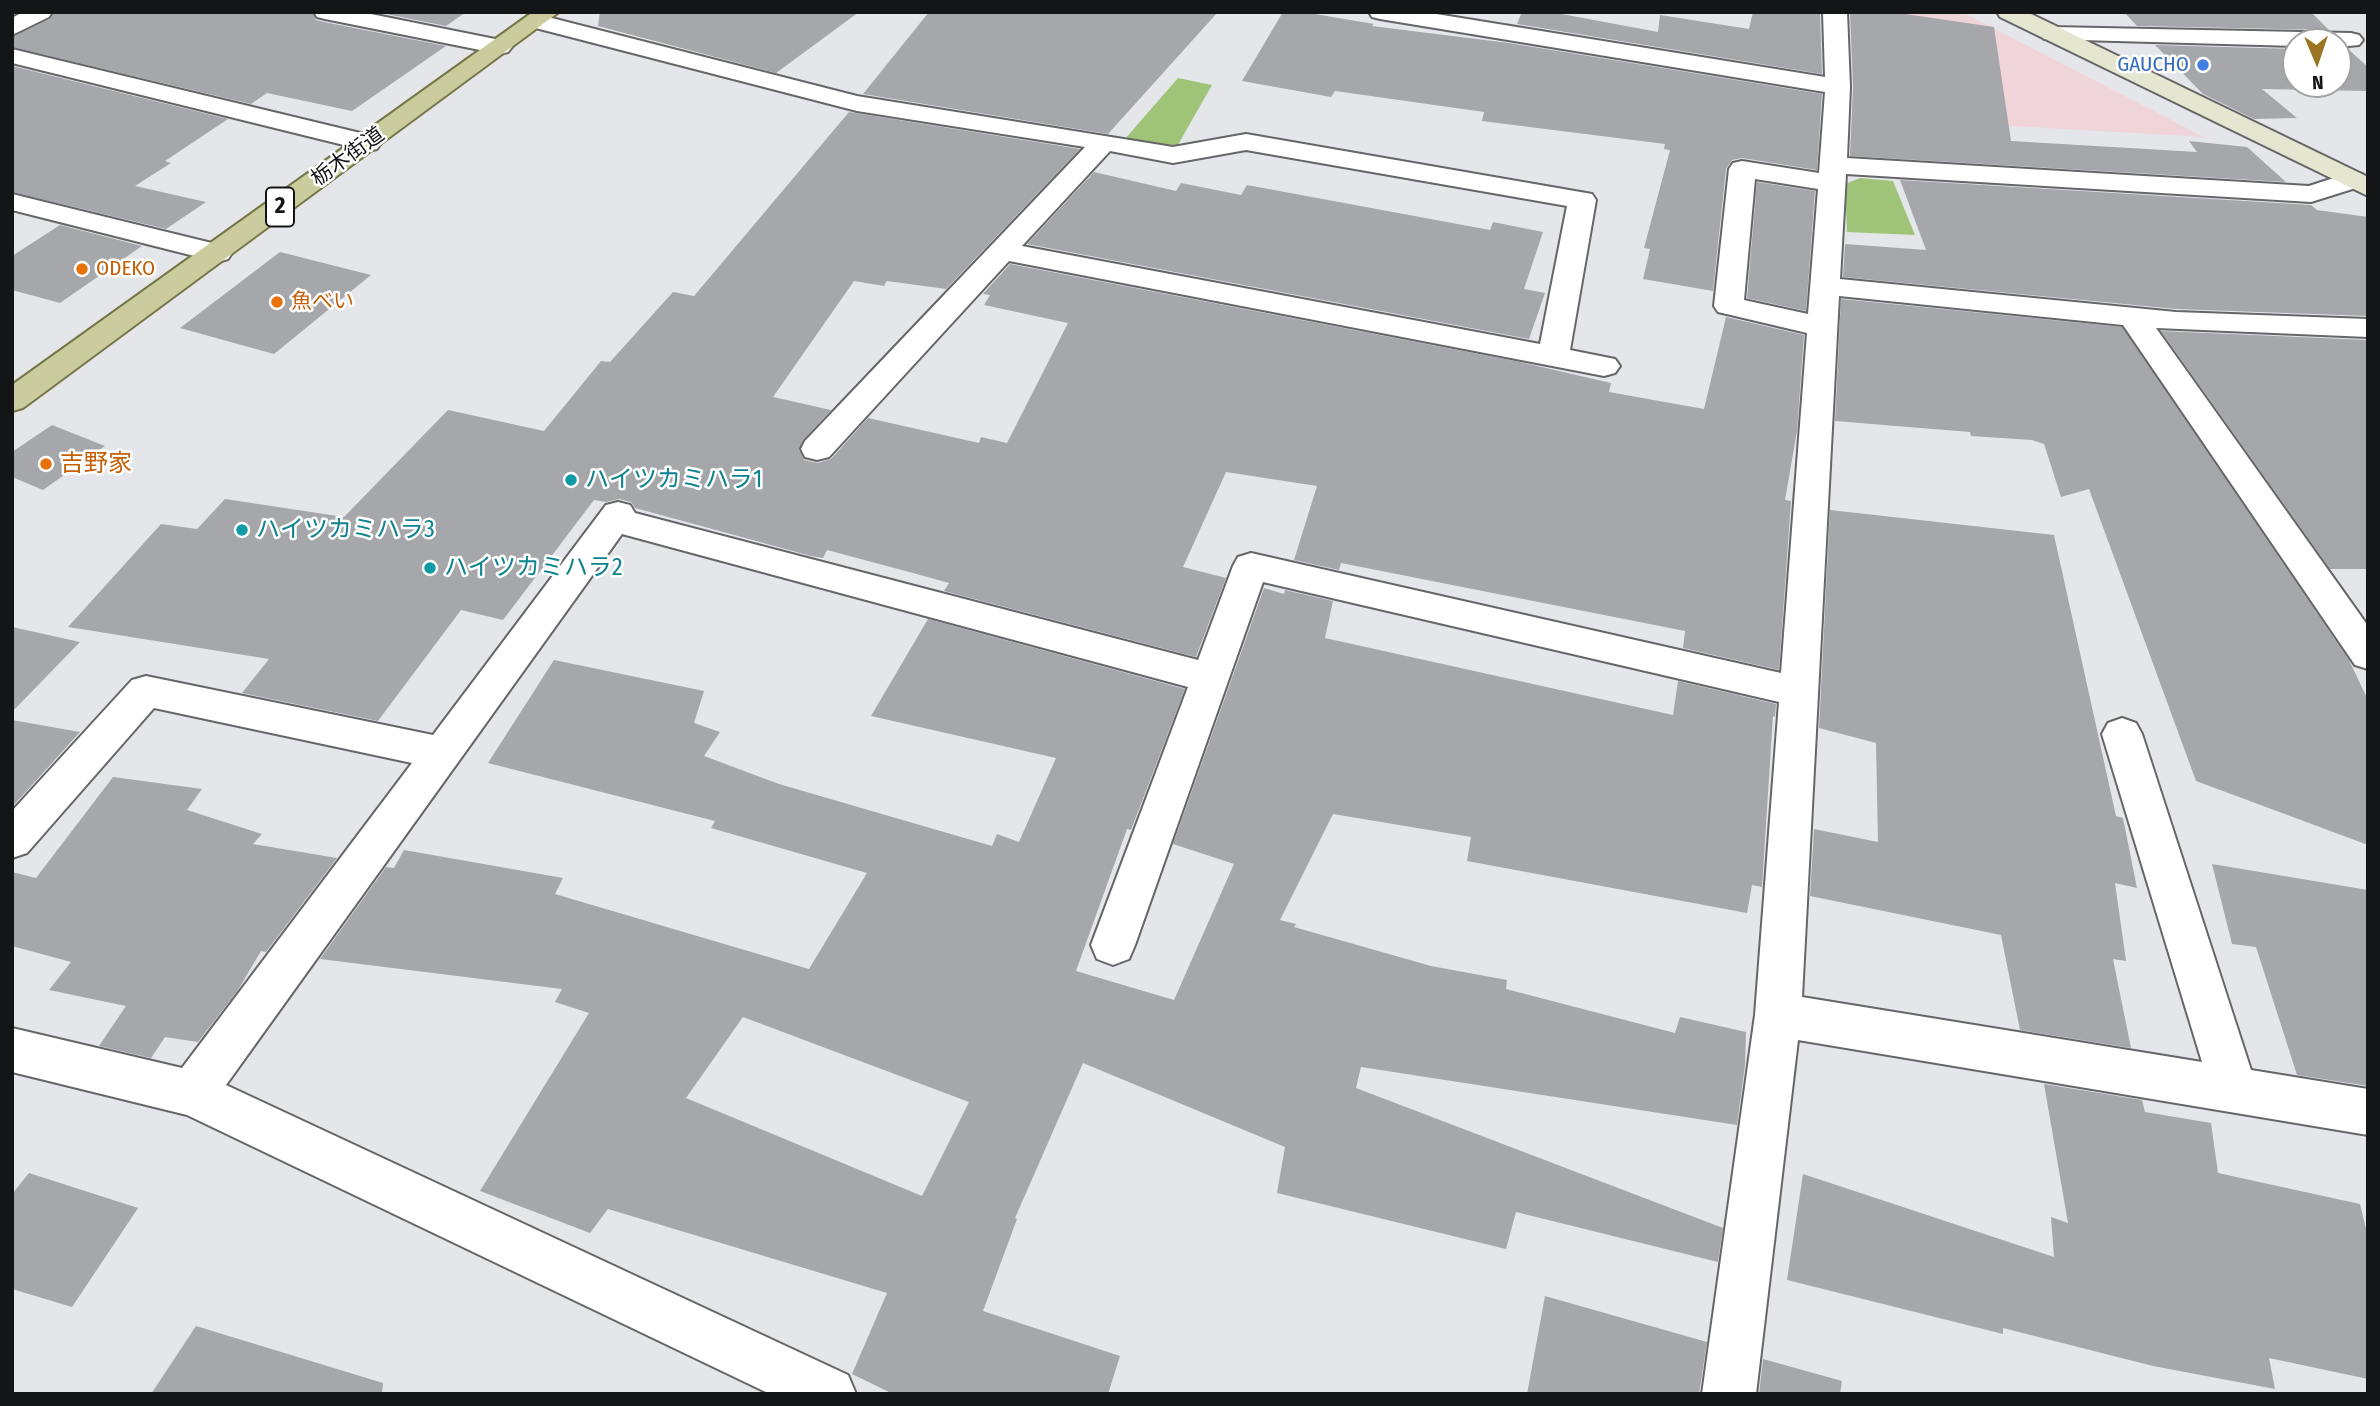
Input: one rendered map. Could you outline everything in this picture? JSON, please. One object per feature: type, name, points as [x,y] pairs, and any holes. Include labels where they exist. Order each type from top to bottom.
[{"type":"main road","name":"栃木街道","points":[[15,396],[219,253],[542,16]]},
{"type":"street","points":[[12,28],[41,12]]},
{"type":"street","points":[[325,12],[500,47]]},
{"type":"street","points":[[1380,12],[1468,19],[1838,88]]},
{"type":"street","points":[[1729,1394],[1778,1015],[1838,88],[1835,12]]},
{"type":"street","points":[[2008,12],[2360,184]]},
{"type":"street","points":[[2183,12],[2204,37]]},
{"type":"street","points":[[2052,34],[2351,40],[2323,12]]},
{"type":"street","points":[[542,16],[856,103],[1172,155],[1246,142],[1582,200],[1553,356]]},
{"type":"street","points":[[12,56],[368,143]]},
{"type":"street","points":[[817,449],[1104,142]]},
{"type":"street","points":[[1824,327],[1729,306],[1742,169],[2311,194],[2360,184]]},
{"type":"street","points":[[12,202],[219,253]]},
{"type":"street","points":[[1001,251],[1604,366]]},
{"type":"street","points":[[1826,286],[2176,321],[2368,328]]},
{"type":"street","points":[[2133,317],[2368,655]]},
{"type":"street","points":[[192,1093],[616,517],[1210,678]]},
{"type":"street","points":[[1113,945],[1251,566],[1800,692]]},
{"type":"street","points":[[12,840],[146,691],[442,753]]},
{"type":"street","points":[[2122,734],[2234,1090]]},
{"type":"street","points":[[1778,1015],[2368,1112]]},
{"type":"street","points":[[12,1050],[192,1093],[829,1394]]},
{"type":"shaded area","points":[[1855,12],[1943,12],[1968,15],[2204,137],[1854,117]]},
{"type":"green space","points":[[1178,78],[1212,85],[1175,150],[1124,140]]},
{"type":"green space","points":[[1860,178],[1893,181],[1915,235],[1847,232],[1845,184]]},
{"type":"building","points":[[54,12],[312,12],[316,20],[446,46],[352,111],[267,93],[251,104],[12,47],[12,37],[50,19]]},
{"type":"building","points":[[376,12],[466,12],[446,26]]},
{"type":"building","points":[[600,12],[859,12],[776,73],[598,26]]},
{"type":"building","points":[[929,12],[1218,12],[1108,134],[863,94]]},
{"type":"building","points":[[1283,12],[1303,12],[1374,24],[1372,26],[1509,43],[1822,94],[1817,170],[1742,158],[1732,160],[1726,169],[1713,291],[1643,279],[1650,249],[1644,248],[1670,150],[1664,149],[1665,144],[1482,121],[1484,112],[1335,91],[1331,97],[1242,81]]},
{"type":"building","points":[[1522,12],[1551,12],[1658,32],[1660,15],[1749,29],[1753,12],[1820,12],[1822,74],[1517,24]]},
{"type":"building","points":[[1850,12],[1892,12],[1994,27],[2011,141],[2197,152],[2189,141],[2247,147],[2286,182],[1850,156],[1853,87]]},
{"type":"building","points":[[2124,12],[2313,14],[2327,28],[2282,29],[2137,26]]},
{"type":"building","points":[[2155,45],[2282,49],[2282,89],[2262,89],[2297,118],[2254,119],[2203,94]]},
{"type":"building","points":[[2352,53],[2368,67],[2368,91],[2352,91]]},
{"type":"building","points":[[12,66],[228,119],[165,161],[171,163],[135,186],[206,202],[166,229],[12,192]]},
{"type":"building","points":[[849,112],[1080,149],[946,289],[887,281],[884,286],[854,281],[773,397],[831,410],[803,440],[799,450],[804,460],[818,463],[831,459],[868,418],[979,443],[981,437],[1007,443],[1068,323],[984,305],[990,295],[983,294],[1010,264],[1520,362],[1611,383],[1609,392],[1704,409],[1726,317],[1804,335],[1797,431],[1785,500],[1791,501],[1779,670],[1683,648],[1685,631],[1341,563],[1339,570],[1294,560],[1317,486],[1226,472],[1183,567],[1226,578],[1196,657],[944,591],[949,583],[913,573],[827,550],[823,558],[811,556],[635,508],[631,502],[619,499],[606,502],[594,500],[503,620],[461,610],[378,721],[242,693],[269,659],[68,627],[161,524],[197,529],[225,499],[344,517],[448,410],[544,431],[601,361],[610,362],[673,292],[694,296]]},
{"type":"building","points":[[1094,172],[1176,191],[1181,183],[1241,195],[1247,185],[1490,230],[1493,222],[1543,232],[1524,289],[1545,293],[1529,339],[1027,244]]},
{"type":"building","points":[[1900,180],[2311,205],[2317,210],[2368,217],[2368,316],[2176,309],[1843,277],[1845,244],[1926,250]]},
{"type":"building","points":[[1757,182],[1815,191],[1806,311],[1747,298]]},
{"type":"building","points":[[60,225],[142,246],[60,303],[12,290],[12,256]]},
{"type":"building","name":"魚べい","points":[[280,252],[371,275],[274,354],[180,328]]},
{"type":"building","points":[[1841,299],[2122,327],[2349,660],[2368,700],[2368,845],[2196,781],[2089,489],[2061,497],[2044,444],[2032,440],[1971,436],[1970,432],[1835,421]]},
{"type":"building","points":[[2161,331],[2368,340],[2368,569],[2330,569]]},
{"type":"building","name":"吉野家","points":[[52,425],[105,446],[43,490],[12,477],[12,452]]},
{"type":"building","points":[[1830,510],[2054,535],[2116,816],[2123,818],[2137,888],[2115,883],[2126,961],[2113,959],[2131,1048],[2020,1030],[2001,935],[1810,896],[1814,829],[1878,842],[1876,743],[1819,728]]},
{"type":"building","points":[[1264,588],[1284,594],[1285,590],[1333,601],[1325,638],[1673,715],[1678,681],[1776,704],[1762,887],[1752,885],[1747,913],[1467,861],[1471,837],[1333,814],[1280,920],[1296,924],[1294,927],[1431,966],[1507,980],[1506,989],[1675,1033],[1680,1017],[1746,1032],[1745,1065],[1737,1125],[1361,1067],[1356,1088],[1723,1228],[1718,1262],[1516,1212],[1506,1249],[1277,1193],[1285,1147],[1083,1063],[1015,1218],[1017,1219],[983,1311],[1120,1356],[1108,1394],[893,1394],[852,1374],[887,1293],[608,1209],[590,1233],[480,1191],[589,1013],[555,1002],[562,989],[320,959],[386,867],[394,868],[404,850],[563,878],[555,894],[809,969],[867,873],[711,828],[715,821],[488,763],[554,660],[704,691],[694,723],[720,732],[704,756],[779,784],[992,846],[997,834],[1019,842],[1056,758],[871,716],[928,619],[1185,689],[1131,830],[1127,829],[1076,971],[1174,1000],[1234,864],[1173,844]],"holes":[[[743,1017],[969,1102],[922,1196],[686,1098]]]},
{"type":"building","points":[[12,627],[80,642],[12,712]]},
{"type":"building","points":[[12,720],[80,732],[12,807]]},
{"type":"building","points":[[113,777],[202,789],[187,810],[262,834],[253,844],[337,858],[266,952],[261,951],[238,990],[198,1042],[165,1037],[151,1058],[99,1046],[126,1006],[49,990],[71,962],[12,946],[12,872],[36,878]]},
{"type":"building","points":[[2212,864],[2368,890],[2368,1086],[2297,1075],[2256,947],[2232,944]]},
{"type":"building","points":[[2044,1084],[2142,1100],[2145,1112],[2211,1123],[2218,1173],[2360,1204],[2368,1237],[2368,1379],[2269,1358],[2275,1389],[2153,1366],[2003,1328],[2003,1334],[1787,1280],[1803,1174],[2054,1257],[2051,1217],[2068,1223]]},
{"type":"building","points":[[29,1173],[138,1208],[72,1307],[12,1289],[12,1194]]},
{"type":"building","points":[[1545,1296],[1707,1342],[1699,1394],[1527,1394]]},
{"type":"building","points":[[196,1326],[383,1383],[382,1394],[151,1394]]},
{"type":"building","points":[[1763,1359],[1842,1381],[1840,1394],[1759,1394]]},
{"type":"place","name":"GAUCHO","points":[[2203,65]]},
{"type":"place","name":"ODEKO","points":[[82,269]]},
{"type":"place","name":"魚べい","points":[[277,302]]},
{"type":"place","name":"吉野家","points":[[46,464]]},
{"type":"place","name":"ハイツカミハラ1","points":[[571,480]]},
{"type":"place","name":"ハイツカミハラ3","points":[[242,530]]},
{"type":"place","name":"ハイツカミハラ2","points":[[430,568]]}]
